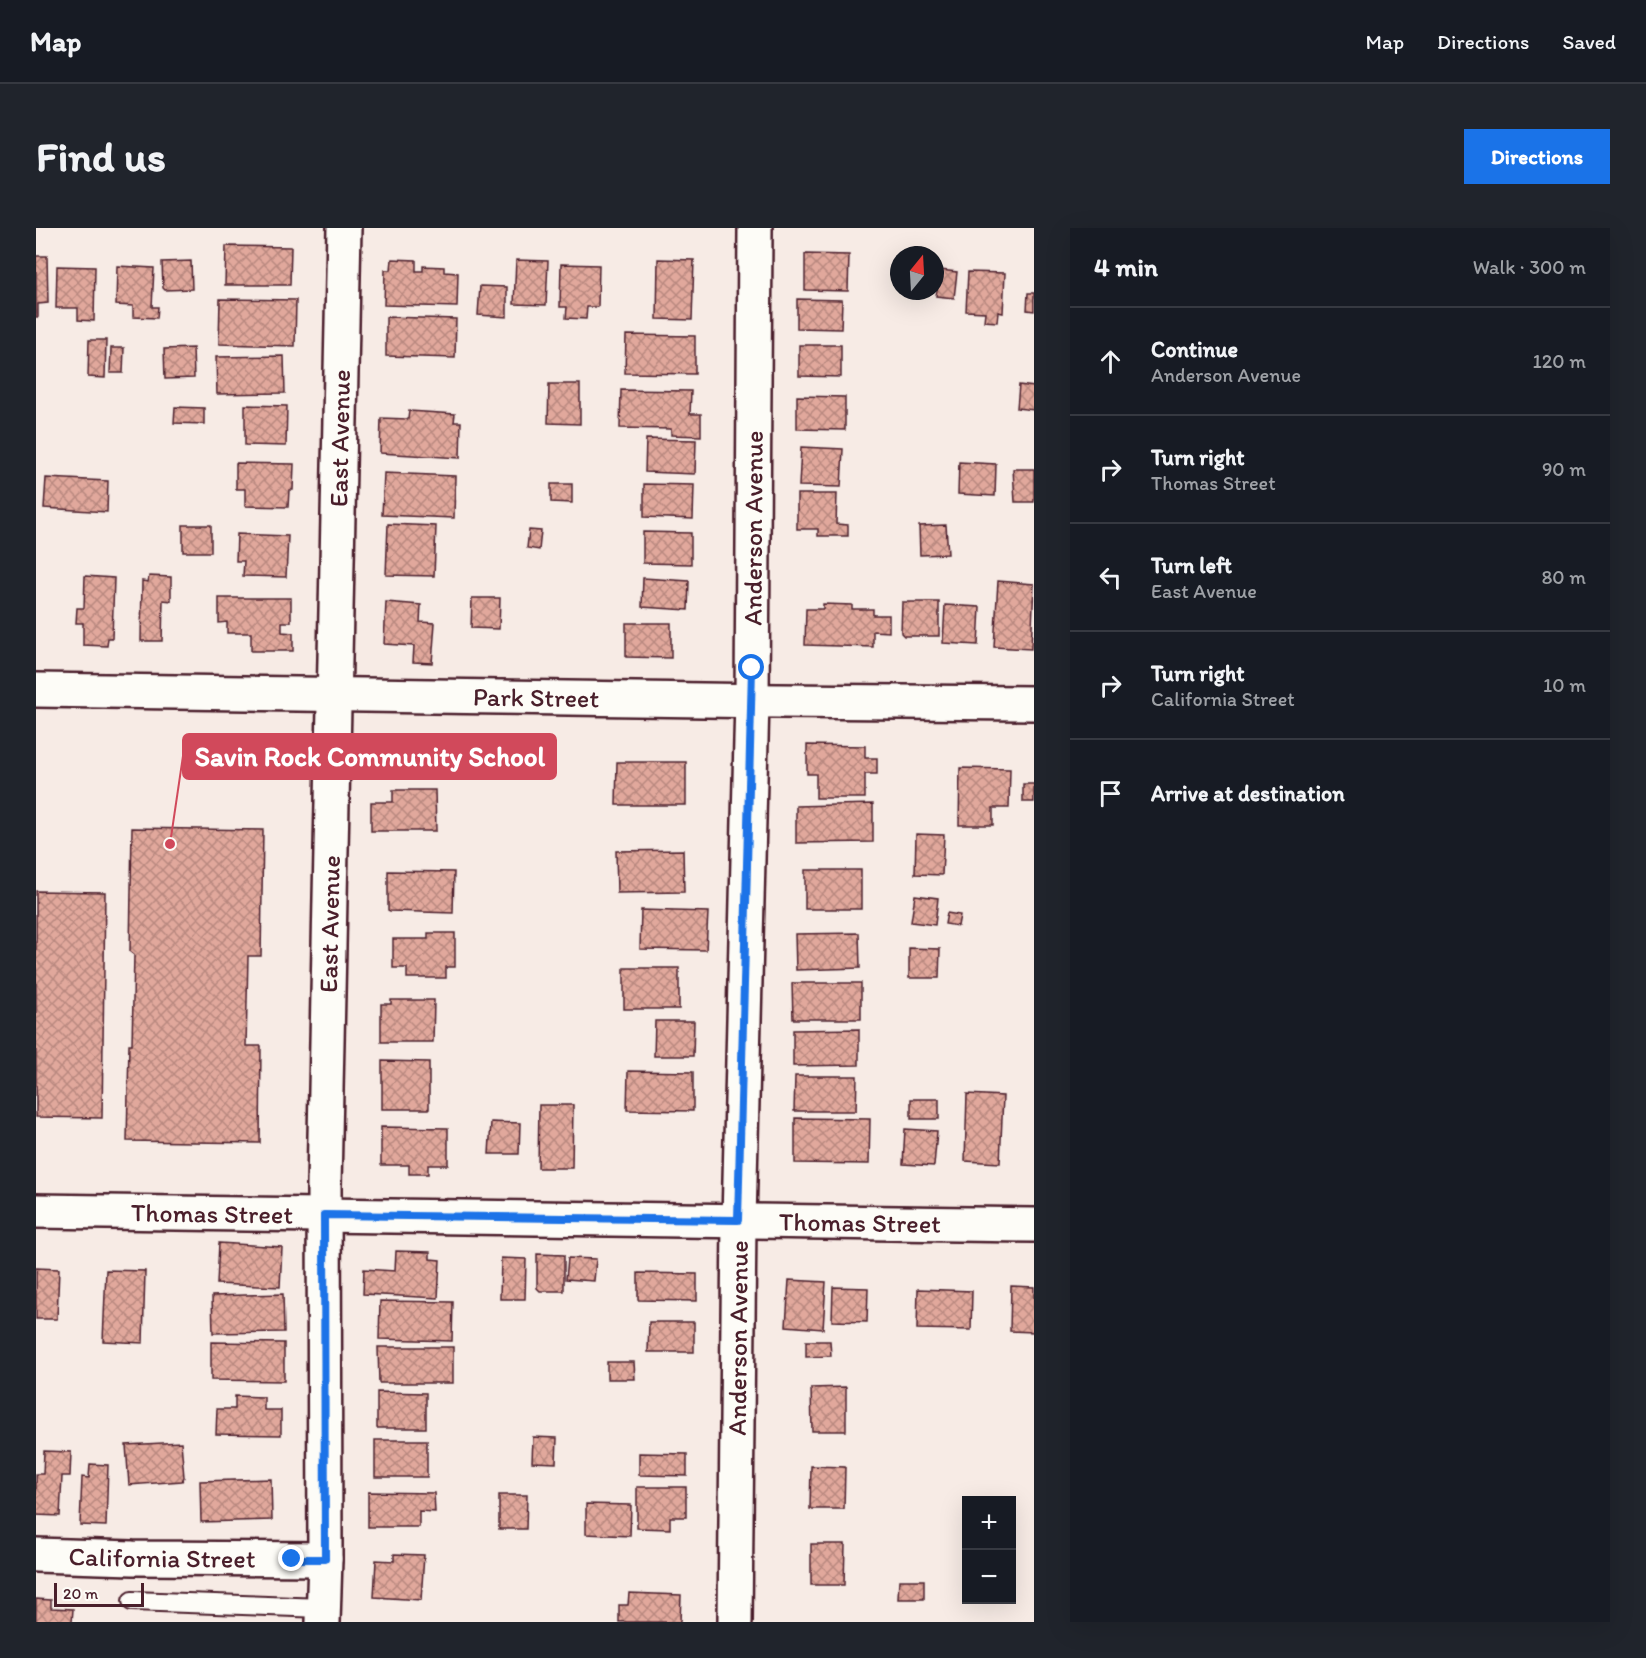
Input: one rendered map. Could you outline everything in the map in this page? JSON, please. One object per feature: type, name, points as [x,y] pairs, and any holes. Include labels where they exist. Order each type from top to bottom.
[{"type":"street","name":"East Avenue","points":[[323,1615],[325,1559],[324,1215],[344,228]]},
{"type":"street","name":"Anderson Avenue","points":[[735,1622],[738,1220],[752,700],[755,228]]},
{"type":"street","name":"Park Street","points":[[36,690],[1034,703]]},
{"type":"street","name":"Thomas Street","points":[[36,1211],[1034,1225]]},
{"type":"street","name":"California Street","points":[[36,1555],[325,1559]]},
{"type":"lane","points":[[132,1600],[323,1615]]},
{"type":"building","points":[[226,246],[291,247],[290,285],[225,285]]},
{"type":"building","points":[[805,254],[849,255],[848,291],[805,290]]},
{"type":"building","points":[[36,256],[47,256],[48,303],[38,304],[38,317],[36,317]]},
{"type":"building","points":[[392,259],[416,260],[416,271],[423,271],[423,266],[444,267],[444,272],[458,273],[457,307],[384,305],[385,270],[391,270]]},
{"type":"building","points":[[658,259],[694,260],[692,320],[657,319]]},
{"type":"building","points":[[516,260],[548,261],[546,305],[514,304]]},
{"type":"building","points":[[191,261],[192,289],[165,290],[162,262]]},
{"type":"building","points":[[561,264],[599,265],[598,307],[587,307],[586,319],[566,318],[567,307],[560,307]]},
{"type":"building","points":[[57,266],[95,267],[94,321],[78,320],[78,308],[56,308]]},
{"type":"building","points":[[117,266],[154,268],[152,307],[158,307],[157,318],[133,317],[133,306],[116,305]]},
{"type":"building","points":[[944,270],[957,272],[954,298],[944,297]]},
{"type":"building","points":[[968,272],[1005,273],[1003,313],[998,312],[997,322],[984,321],[985,312],[966,311]]},
{"type":"building","points":[[480,286],[507,287],[507,317],[478,315]]},
{"type":"building","points":[[1028,293],[1034,293],[1034,311],[1027,310]]},
{"type":"building","points":[[220,299],[296,300],[295,346],[219,344]]},
{"type":"building","points":[[797,299],[842,300],[841,329],[797,328]]},
{"type":"building","points":[[386,317],[456,319],[455,358],[386,356]]},
{"type":"building","points":[[626,335],[695,336],[695,374],[625,373]]},
{"type":"building","points":[[89,340],[106,340],[105,378],[88,377]]},
{"type":"building","points":[[799,345],[841,345],[841,377],[799,376]]},
{"type":"building","points":[[111,348],[124,348],[123,373],[110,373]]},
{"type":"building","points":[[193,348],[194,378],[165,379],[164,349]]},
{"type":"building","points":[[284,356],[285,393],[217,394],[216,357]]},
{"type":"building","points":[[549,384],[580,384],[580,424],[548,423]]},
{"type":"building","points":[[1019,385],[1034,387],[1034,410],[1017,408]]},
{"type":"building","points":[[621,390],[691,391],[690,414],[701,414],[701,436],[671,435],[671,429],[620,428]]},
{"type":"building","points":[[797,396],[845,397],[845,430],[797,429]]},
{"type":"building","points":[[245,405],[287,406],[286,446],[245,445]]},
{"type":"building","points":[[175,407],[204,408],[204,424],[174,423]]},
{"type":"building","points":[[409,411],[455,414],[454,422],[461,422],[460,458],[380,453],[381,418],[408,419]]},
{"type":"building","points":[[646,439],[696,440],[695,474],[645,472]]},
{"type":"building","points":[[801,447],[843,449],[841,487],[799,486]]},
{"type":"building","points":[[959,462],[996,464],[995,496],[958,494]]},
{"type":"building","points":[[236,463],[294,464],[293,490],[289,490],[288,507],[245,506],[245,489],[236,489]]},
{"type":"building","points":[[1013,469],[1034,469],[1034,502],[1015,502]]},
{"type":"building","points":[[384,473],[455,476],[454,518],[382,515]]},
{"type":"building","points":[[46,478],[108,481],[107,512],[44,508]]},
{"type":"building","points":[[551,484],[572,484],[572,503],[551,502]]},
{"type":"building","points":[[644,484],[694,485],[693,519],[644,517]]},
{"type":"building","points":[[797,494],[837,494],[836,524],[848,525],[848,536],[818,536],[818,529],[797,529]]},
{"type":"building","points":[[388,524],[436,526],[434,576],[386,575]]},
{"type":"building","points":[[183,525],[211,525],[211,552],[183,552]]},
{"type":"building","points":[[946,525],[948,554],[920,555],[919,526]]},
{"type":"building","points":[[529,530],[541,531],[539,550],[527,548]]},
{"type":"building","points":[[643,532],[691,533],[691,564],[643,563]]},
{"type":"building","points":[[237,534],[288,536],[286,577],[243,576],[244,561],[236,561]]},
{"type":"building","points":[[85,576],[114,578],[112,638],[108,638],[107,646],[83,645],[83,623],[76,623],[77,608],[84,608]]},
{"type":"building","points":[[149,576],[171,577],[171,601],[163,600],[162,641],[141,641],[142,581],[148,582]]},
{"type":"building","points":[[643,578],[689,581],[688,610],[642,607]]},
{"type":"building","points":[[998,581],[1034,584],[1031,649],[994,647]]},
{"type":"building","points":[[219,598],[291,598],[291,622],[282,622],[282,632],[293,633],[293,651],[251,651],[251,633],[227,633],[227,622],[219,623]]},
{"type":"building","points":[[472,598],[500,598],[499,629],[471,628]]},
{"type":"building","points":[[386,602],[421,605],[420,622],[435,623],[432,663],[413,662],[414,646],[384,644]]},
{"type":"building","points":[[902,602],[939,602],[939,636],[904,636],[901,633]]},
{"type":"building","points":[[823,604],[852,605],[852,609],[873,609],[873,615],[889,615],[889,632],[873,631],[873,647],[805,645],[806,609],[823,609]]},
{"type":"building","points":[[945,605],[980,607],[978,645],[943,643]]},
{"type":"building","points":[[626,623],[671,623],[671,658],[626,657]]},
{"type":"building","points":[[807,745],[865,746],[865,758],[877,758],[877,774],[865,774],[865,798],[816,798],[816,774],[807,774]]},
{"type":"building","points":[[617,762],[686,762],[686,805],[616,805]]},
{"type":"building","points":[[960,768],[1010,769],[1009,808],[993,808],[993,825],[959,825]]},
{"type":"building","points":[[1023,784],[1034,784],[1034,802],[1023,802]]},
{"type":"building","points":[[393,790],[435,790],[436,831],[371,831],[371,802],[393,802]]},
{"type":"building","points":[[873,804],[873,842],[796,843],[796,806]]},
{"type":"building","points":[[132,828],[263,830],[261,956],[248,956],[246,1046],[261,1046],[260,1143],[127,1141],[134,955],[130,952]]},
{"type":"building","points":[[916,834],[944,835],[942,875],[915,874]]},
{"type":"building","points":[[683,850],[684,892],[617,893],[616,851]]},
{"type":"building","points":[[805,870],[861,870],[861,909],[805,909]]},
{"type":"building","points":[[388,871],[454,872],[453,913],[388,910]]},
{"type":"building","points":[[36,891],[105,892],[102,1118],[36,1117]]},
{"type":"building","points":[[915,895],[938,898],[935,925],[911,922]]},
{"type":"building","points":[[641,910],[708,912],[706,950],[640,949]]},
{"type":"building","points":[[947,913],[960,915],[958,926],[945,924]]},
{"type":"building","points":[[428,933],[455,933],[455,967],[446,967],[446,978],[407,978],[407,968],[393,968],[393,939],[428,939]]},
{"type":"building","points":[[859,933],[860,968],[796,970],[795,934]]},
{"type":"building","points":[[909,948],[940,949],[939,978],[909,978]]},
{"type":"building","points":[[624,968],[679,968],[679,1009],[624,1009]]},
{"type":"building","points":[[792,983],[861,983],[861,1019],[793,1019]]},
{"type":"building","points":[[391,1000],[434,1000],[433,1042],[381,1042],[381,1004],[391,1004]]},
{"type":"building","points":[[655,1021],[694,1021],[693,1056],[654,1056]]},
{"type":"building","points":[[859,1029],[859,1065],[793,1066],[793,1030]]},
{"type":"building","points":[[382,1061],[429,1062],[429,1109],[382,1109]]},
{"type":"building","points":[[628,1071],[693,1072],[693,1111],[627,1110]]},
{"type":"building","points":[[795,1076],[857,1076],[856,1111],[794,1111]]},
{"type":"building","points":[[967,1094],[1003,1096],[1000,1163],[965,1161]]},
{"type":"building","points":[[911,1099],[939,1099],[939,1119],[911,1119]]},
{"type":"building","points":[[539,1105],[573,1105],[572,1168],[538,1168]]},
{"type":"building","points":[[795,1118],[870,1119],[869,1164],[795,1163]]},
{"type":"building","points":[[491,1122],[520,1123],[519,1154],[489,1154]]},
{"type":"building","points":[[381,1127],[448,1128],[448,1165],[428,1165],[428,1174],[409,1174],[409,1165],[381,1165]]},
{"type":"building","points":[[905,1129],[937,1131],[934,1166],[903,1164]]},
{"type":"building","points":[[219,1243],[282,1247],[280,1287],[217,1284]]},
{"type":"building","points":[[396,1251],[430,1252],[430,1259],[440,1260],[438,1298],[363,1294],[364,1269],[395,1271]]},
{"type":"building","points":[[537,1254],[564,1255],[564,1291],[540,1291],[537,1288]]},
{"type":"building","points":[[501,1258],[526,1259],[525,1299],[500,1299]]},
{"type":"building","points":[[568,1258],[596,1259],[594,1281],[566,1279]]},
{"type":"building","points":[[36,1268],[59,1269],[57,1319],[36,1319]]},
{"type":"building","points":[[106,1270],[145,1271],[143,1343],[103,1341]]},
{"type":"building","points":[[638,1273],[697,1274],[697,1301],[638,1300]]},
{"type":"building","points":[[789,1280],[826,1282],[823,1329],[786,1326]]},
{"type":"building","points":[[1011,1286],[1034,1287],[1034,1332],[1010,1331]]},
{"type":"building","points":[[833,1287],[868,1288],[867,1322],[832,1321]]},
{"type":"building","points":[[918,1289],[972,1291],[971,1330],[917,1329]]},
{"type":"building","points":[[283,1294],[284,1332],[213,1333],[212,1296]]},
{"type":"building","points":[[380,1301],[453,1302],[452,1341],[379,1339]]},
{"type":"building","points":[[649,1322],[694,1322],[694,1352],[648,1352]]},
{"type":"building","points":[[806,1341],[830,1341],[831,1356],[806,1357]]},
{"type":"building","points":[[211,1342],[284,1343],[284,1381],[211,1380]]},
{"type":"building","points":[[378,1347],[453,1347],[453,1383],[379,1383]]},
{"type":"building","points":[[607,1362],[634,1362],[635,1379],[607,1379]]},
{"type":"building","points":[[846,1387],[846,1431],[812,1431],[811,1388]]},
{"type":"building","points":[[377,1392],[426,1393],[426,1428],[377,1428]]},
{"type":"building","points":[[235,1396],[264,1397],[264,1410],[281,1410],[281,1435],[216,1434],[217,1409],[235,1409]]},
{"type":"building","points":[[533,1437],[557,1438],[556,1463],[532,1462]]},
{"type":"building","points":[[375,1440],[427,1440],[427,1477],[375,1477]]},
{"type":"building","points":[[181,1442],[184,1477],[182,1481],[129,1485],[126,1445]]},
{"type":"building","points":[[44,1451],[71,1452],[70,1476],[62,1476],[60,1516],[36,1515],[36,1474],[43,1474]]},
{"type":"building","points":[[639,1453],[687,1454],[687,1476],[639,1475]]},
{"type":"building","points":[[90,1464],[108,1465],[106,1526],[80,1525],[82,1477],[89,1478]]},
{"type":"building","points":[[811,1466],[845,1467],[844,1509],[810,1509]]},
{"type":"building","points":[[271,1479],[272,1520],[201,1522],[200,1481]]},
{"type":"building","points":[[637,1487],[686,1487],[686,1517],[670,1517],[670,1529],[637,1528]]},
{"type":"building","points":[[368,1492],[434,1493],[435,1512],[419,1511],[419,1527],[368,1527]]},
{"type":"building","points":[[499,1495],[527,1495],[526,1529],[499,1529]]},
{"type":"building","points":[[586,1504],[631,1505],[630,1536],[586,1534]]},
{"type":"building","points":[[811,1544],[845,1544],[844,1585],[811,1585]]},
{"type":"building","points":[[394,1554],[424,1555],[421,1600],[374,1597],[376,1560],[394,1561]]},
{"type":"building","points":[[899,1580],[924,1580],[924,1599],[898,1599]]},
{"type":"building","points":[[629,1593],[681,1595],[680,1622],[619,1622],[619,1605],[628,1605]]},
{"type":"building","points":[[36,1599],[51,1600],[51,1608],[73,1609],[72,1622],[36,1622]]},
{"type":"place","name":"Savin Rock Community School","points":[[170,844]]},
{"type":"route","points":[[292,1559],[325,1559],[324,1215],[738,1220],[752,668]]}]
